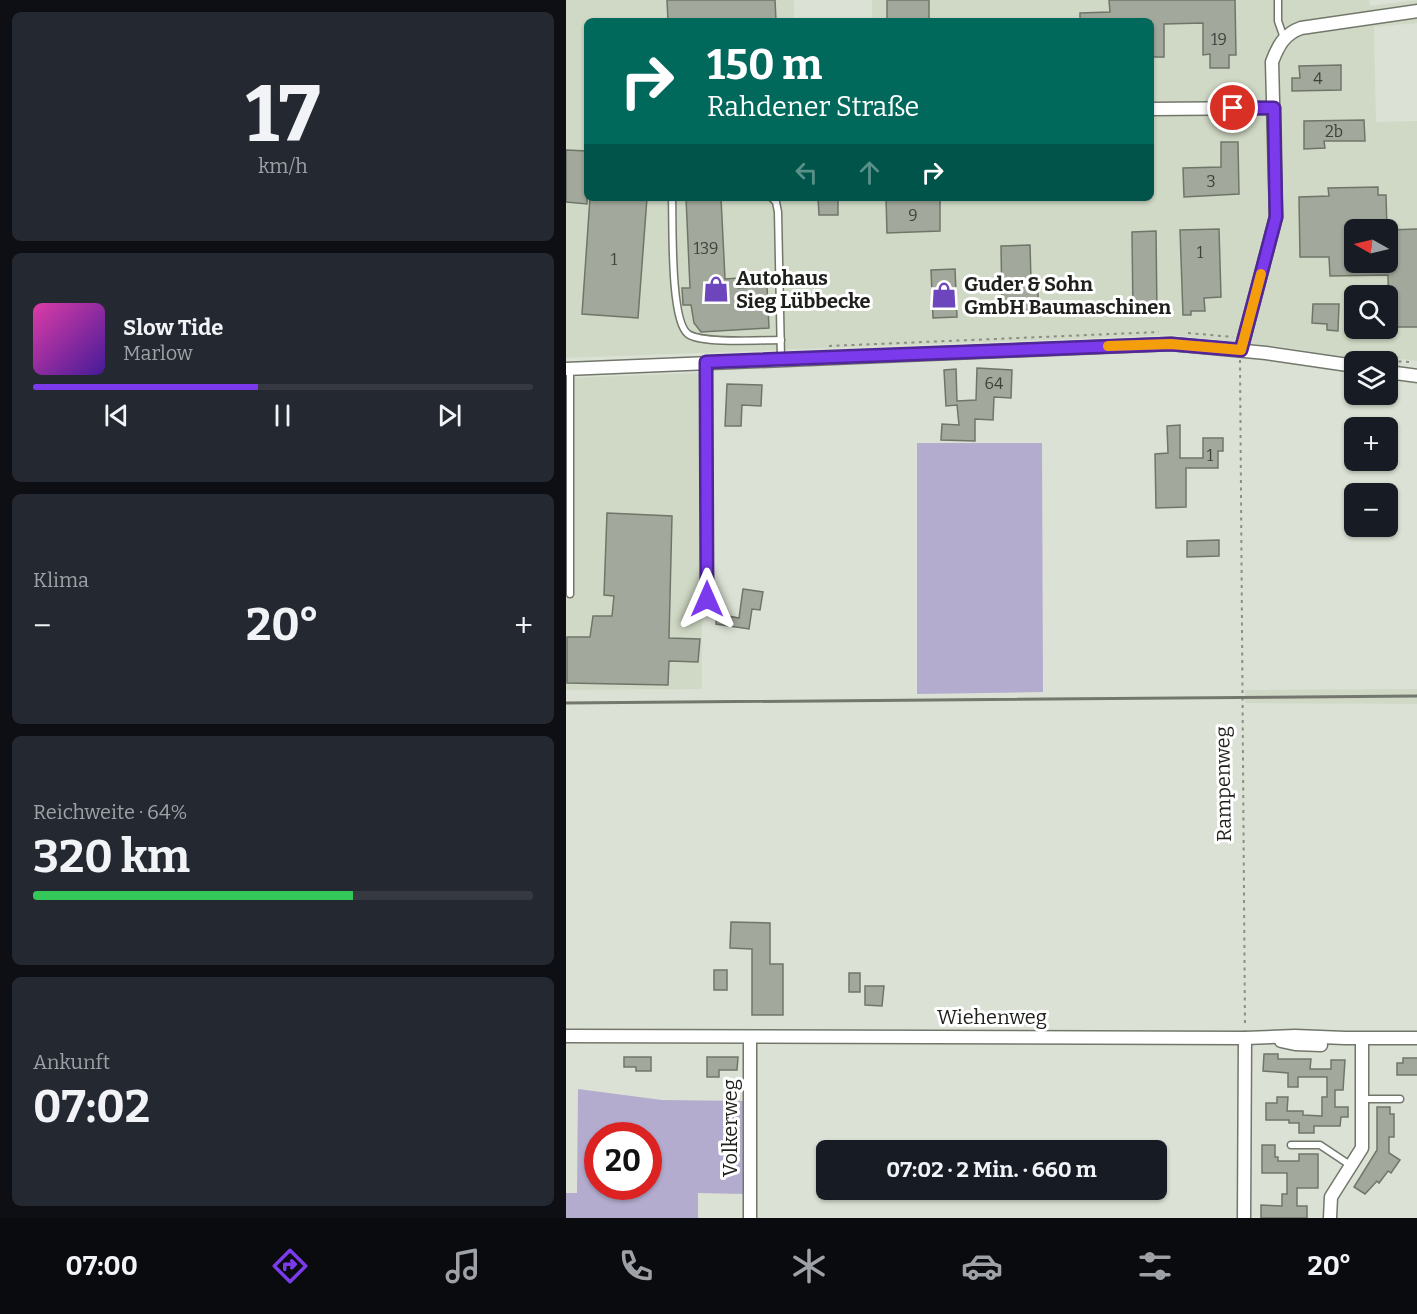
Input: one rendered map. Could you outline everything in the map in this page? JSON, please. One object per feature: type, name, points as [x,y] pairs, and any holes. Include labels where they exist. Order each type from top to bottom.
[{"type":"street","points":[[1241,350],[1276,217],[1272,62],[1278,47],[1292,31],[1301,28],[1418,11]]},
{"type":"street","points":[[1154,109],[1274,108]]},
{"type":"street","points":[[568,369],[1171,344],[1241,350],[1344,364]]},
{"type":"street","points":[[1398,373],[1418,376]]},
{"type":"street","name":"Wiehenweg","points":[[566,1036],[1268,1038],[1305,1045],[1324,1045],[1345,1038],[1362,1038]]},
{"type":"street","name":"Volkerweg","points":[[750,1037],[750,1218]]},
{"type":"street","points":[[1244,1218],[1245,1038]]},
{"type":"street","points":[[1330,1218],[1331,1197],[1362,1148],[1362,1038],[1418,1038]]},
{"type":"lane","points":[[1278,0],[1278,21],[1284,38]]},
{"type":"lane","points":[[672,201],[676,304],[682,325],[687,333],[695,338],[780,340]]},
{"type":"lane","points":[[775,201],[778,212],[781,359]]},
{"type":"lane","points":[[706,362],[707,599]]},
{"type":"lane","points":[[568,369],[570,594]]},
{"type":"lane","points":[[1362,1099],[1400,1099]]},
{"type":"lane","points":[[1291,1145],[1320,1145],[1351,1166]]},
{"type":"path","name":"Rampenweg","points":[[1241,350],[1238,383],[1245,1038]]},
{"type":"shaded area","points":[[566,0],[794,0],[794,18],[584,18],[584,201],[1154,201],[1154,18],[872,18],[872,0],[1369,0],[1370,6],[1417,0],[1417,23],[1374,27],[1376,122],[1417,121],[1417,361],[1398,358],[1398,351],[1344,351],[1344,356],[1275,346],[1171,335],[566,358]]},
{"type":"shaded area","points":[[700,373],[702,689],[566,690],[566,378]]},
{"type":"shaded area","points":[[917,443],[1042,443],[1043,692],[917,694]]},
{"type":"shaded area","points":[[1417,689],[1417,704],[1245,703],[1245,690]]},
{"type":"shaded area","points":[[578,1089],[662,1100],[746,1101],[745,1194],[698,1193],[698,1218],[566,1218],[566,1193],[577,1193]]},
{"type":"building","points":[[667,0],[775,0],[776,18],[668,18]]},
{"type":"building","points":[[887,0],[929,0],[929,18],[887,18]]},
{"type":"building","points":[[1109,0],[1235,0],[1236,55],[1229,55],[1229,68],[1210,68],[1210,54],[1203,55],[1203,23],[1164,24],[1164,57],[1154,57],[1154,18],[1080,18],[1080,13],[1110,12]]},
{"type":"building","points":[[1341,65],[1341,90],[1292,91],[1292,78],[1300,78],[1299,66]]},
{"type":"building","points":[[1364,120],[1365,141],[1324,141],[1325,148],[1304,149],[1304,121]]},
{"type":"building","points":[[1221,142],[1238,142],[1239,194],[1184,197],[1183,168],[1221,167]]},
{"type":"building","points":[[566,150],[584,151],[584,201],[587,201],[587,204],[566,202]]},
{"type":"building","points":[[1378,187],[1378,195],[1386,195],[1387,219],[1344,219],[1344,273],[1398,273],[1398,230],[1418,229],[1418,327],[1398,327],[1398,285],[1388,285],[1388,275],[1330,276],[1329,257],[1300,257],[1299,197],[1329,196],[1328,188]]},
{"type":"building","points":[[590,201],[647,201],[638,318],[582,314]]},
{"type":"building","points":[[686,201],[721,201],[725,279],[738,278],[738,288],[767,286],[769,328],[701,332],[694,323],[691,305],[683,305],[682,288],[690,288]]},
{"type":"building","points":[[818,201],[838,201],[838,215],[819,215]]},
{"type":"building","points":[[886,201],[940,201],[940,231],[887,233]]},
{"type":"building","points":[[1219,229],[1221,297],[1204,298],[1205,311],[1191,311],[1191,315],[1183,315],[1180,230]]},
{"type":"building","points":[[1156,231],[1157,314],[1133,314],[1132,232]]},
{"type":"building","points":[[1030,245],[1031,281],[1038,281],[1038,310],[1002,310],[1001,246]]},
{"type":"building","points":[[955,269],[957,317],[933,318],[931,270]]},
{"type":"building","points":[[1313,304],[1339,304],[1338,331],[1327,330],[1327,324],[1312,323]]},
{"type":"building","points":[[977,368],[1012,370],[1011,398],[994,397],[993,420],[975,419],[975,441],[941,440],[942,424],[959,425],[957,405],[946,406],[944,370],[956,369],[957,401],[976,400]]},
{"type":"building","points":[[727,384],[762,385],[761,406],[742,405],[741,426],[725,426]]},
{"type":"building","points":[[1180,425],[1180,458],[1203,458],[1203,438],[1223,438],[1223,451],[1218,451],[1218,468],[1186,468],[1186,507],[1156,508],[1155,454],[1168,453],[1167,426]]},
{"type":"building","points":[[607,513],[672,516],[669,638],[700,639],[698,662],[669,661],[668,685],[567,683],[567,637],[590,637],[593,616],[612,616],[614,596],[604,595]]},
{"type":"building","points":[[1219,540],[1219,556],[1187,557],[1187,541]]},
{"type":"building","points":[[743,589],[763,592],[760,610],[752,609],[749,629],[716,624],[717,614],[739,618]]},
{"type":"building","points":[[731,922],[770,923],[770,964],[783,964],[783,1015],[752,1015],[752,949],[730,948]]},
{"type":"building","points":[[714,970],[727,970],[727,990],[714,990]]},
{"type":"building","points":[[849,973],[860,973],[860,992],[849,992]]},
{"type":"building","points":[[865,986],[884,986],[882,1006],[865,1005]]},
{"type":"building","points":[[1264,1054],[1278,1054],[1278,1059],[1311,1059],[1310,1069],[1331,1069],[1331,1060],[1345,1060],[1343,1090],[1335,1090],[1335,1107],[1348,1107],[1348,1117],[1341,1117],[1340,1126],[1314,1126],[1314,1133],[1299,1133],[1299,1123],[1289,1123],[1289,1120],[1266,1120],[1266,1103],[1277,1103],[1277,1097],[1288,1097],[1287,1111],[1303,1111],[1303,1115],[1322,1116],[1322,1097],[1327,1097],[1327,1077],[1298,1077],[1298,1087],[1288,1087],[1288,1073],[1263,1071]]},
{"type":"building","points":[[624,1057],[651,1057],[651,1071],[636,1071],[636,1067],[624,1067]]},
{"type":"building","points":[[707,1057],[738,1057],[737,1070],[719,1070],[719,1077],[707,1077]]},
{"type":"building","points":[[1403,1058],[1418,1058],[1418,1075],[1397,1075],[1397,1063],[1403,1063]]},
{"type":"building","points":[[1377,1107],[1390,1107],[1390,1114],[1394,1114],[1394,1137],[1389,1137],[1389,1153],[1400,1160],[1391,1173],[1388,1171],[1379,1183],[1377,1181],[1365,1194],[1354,1187],[1377,1150]]},
{"type":"building","points":[[1262,1145],[1275,1145],[1275,1157],[1278,1157],[1278,1161],[1299,1161],[1299,1154],[1318,1154],[1318,1188],[1297,1188],[1297,1206],[1307,1206],[1307,1218],[1261,1218],[1261,1205],[1282,1206],[1282,1194],[1287,1194],[1287,1173],[1262,1173]]},
{"type":"railway","points":[[566,703],[1418,696]]},
{"type":"slow traffic","points":[[1108,346],[1171,344],[1241,350],[1261,274]]},
{"type":"place","name":"Autohaus Sieg Lübbecke","points":[[716,289]]},
{"type":"place","name":"Guder & Sohn GmbH Baumaschinen","points":[[944,295]]},
{"type":"route","points":[[707,599],[706,362],[1171,344],[1241,350],[1276,217],[1274,108],[1233,108]]}]
